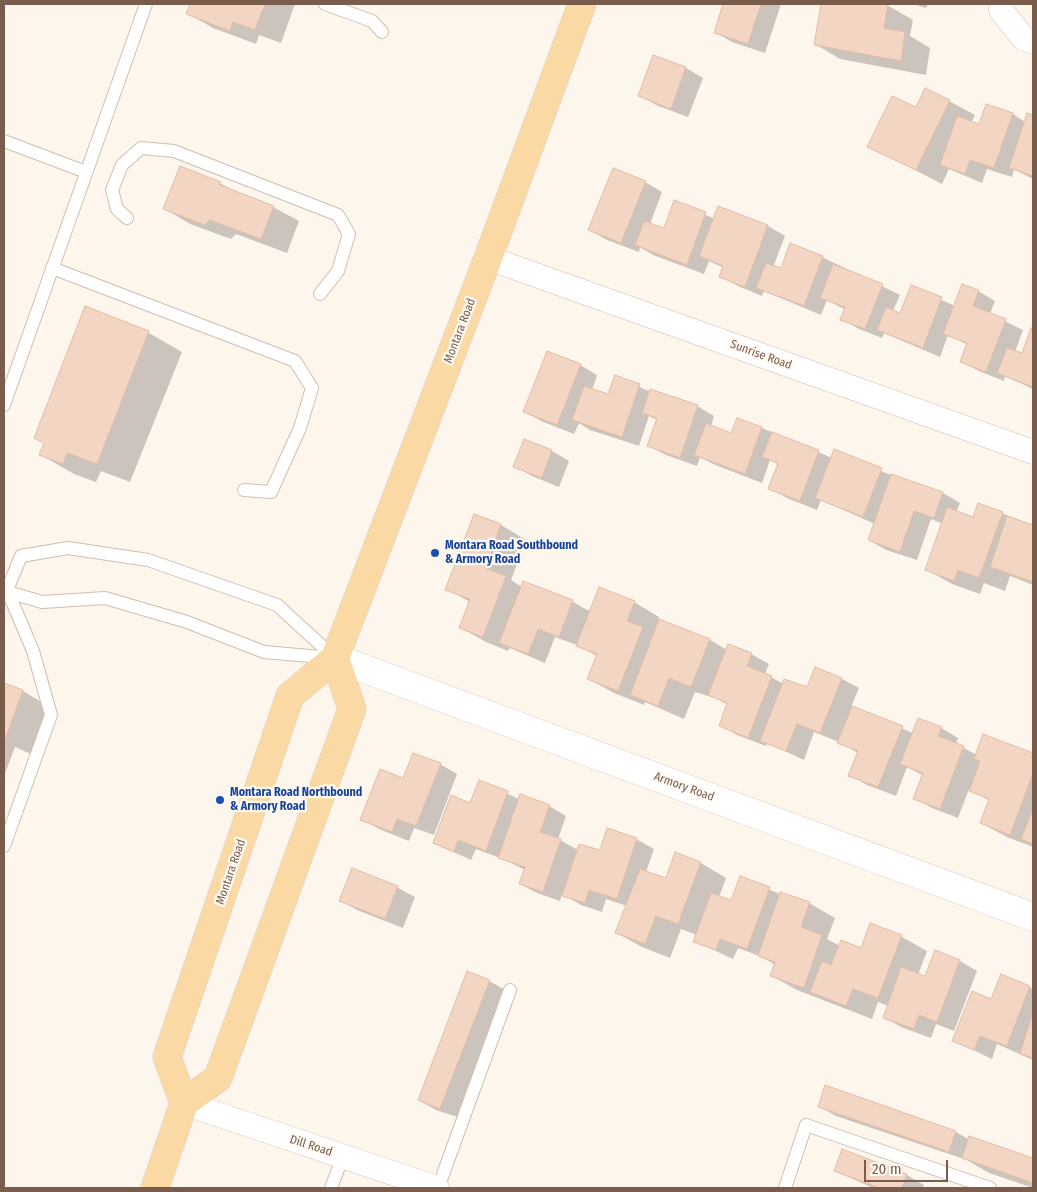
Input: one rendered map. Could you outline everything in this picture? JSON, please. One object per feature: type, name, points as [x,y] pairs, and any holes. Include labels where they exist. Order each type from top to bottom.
[{"type":"main road","name":"Montara Road","points":[[184,1103],[168,1057],[290,696],[335,658],[488,258],[582,4]]},
{"type":"main road","name":"Armory Road","points":[[335,658],[1033,917]]},
{"type":"main road","points":[[155,1188],[184,1103],[218,1078],[352,709],[335,658]]},
{"type":"street","points":[[1001,7],[1024,38],[1033,42]]},
{"type":"street","name":"Sunrise Road","points":[[488,258],[1033,452]]},
{"type":"street","name":"Dill Road","points":[[184,1103],[438,1188]]},
{"type":"lane","points":[[4,405],[146,4]]},
{"type":"lane","points":[[326,4],[372,21],[382,32]]},
{"type":"lane","points":[[4,141],[86,172]]},
{"type":"lane","points":[[127,218],[117,209],[112,190],[122,165],[141,148],[174,151],[329,211],[338,215],[348,234],[338,271],[320,294]]},
{"type":"lane","points":[[52,268],[295,361],[312,388],[300,428],[271,492],[244,490]]},
{"type":"lane","points":[[5,588],[21,556],[68,548],[148,560],[277,605],[335,658]]},
{"type":"lane","points":[[5,588],[42,602],[105,598],[187,622],[264,652],[335,658]]},
{"type":"lane","points":[[4,846],[51,715],[33,651],[5,588]]},
{"type":"lane","points":[[438,1188],[510,990]]},
{"type":"lane","points":[[784,1188],[806,1125],[990,1188]]},
{"type":"lane","points":[[330,1188],[343,1156]]},
{"type":"building","points":[[190,4],[265,4],[255,30],[233,22],[230,31],[186,14]]},
{"type":"building","points":[[723,4],[761,4],[748,44],[714,33]]},
{"type":"building","points":[[821,4],[888,4],[884,28],[905,32],[901,61],[814,45]]},
{"type":"building","points":[[653,55],[686,67],[671,109],[638,96]]},
{"type":"building","points":[[925,88],[950,100],[916,170],[867,147],[892,96],[916,107]]},
{"type":"building","points":[[986,104],[1013,113],[994,168],[970,160],[965,174],[940,165],[957,116],[979,124]]},
{"type":"building","points":[[1027,113],[1033,115],[1033,176],[1009,168]]},
{"type":"building","points":[[180,166],[221,182],[220,185],[274,206],[261,239],[210,220],[205,225],[163,209]]},
{"type":"building","points":[[613,168],[646,181],[621,243],[588,230]]},
{"type":"building","points":[[674,200],[706,212],[687,265],[635,245],[644,221],[664,228]]},
{"type":"building","points":[[718,206],[768,225],[745,287],[719,277],[723,266],[699,256]]},
{"type":"building","points":[[790,243],[823,256],[804,306],[756,288],[766,263],[781,268]]},
{"type":"building","points":[[833,264],[883,284],[865,329],[840,320],[845,307],[820,298]]},
{"type":"building","points":[[962,284],[979,290],[973,306],[1006,319],[986,372],[960,362],[967,343],[943,334]]},
{"type":"building","points":[[911,285],[942,297],[923,348],[877,330],[886,307],[900,313]]},
{"type":"building","points":[[85,306],[149,331],[97,464],[67,453],[63,464],[39,455],[44,443],[34,438]]},
{"type":"building","points":[[1031,328],[1033,329],[1033,387],[997,373],[1007,348],[1022,353]]},
{"type":"building","points":[[547,351],[581,364],[557,425],[523,412]]},
{"type":"building","points":[[615,375],[640,384],[622,437],[572,420],[584,386],[608,394]]},
{"type":"building","points":[[650,389],[698,405],[680,458],[647,446],[657,418],[642,413]]},
{"type":"building","points":[[737,418],[762,427],[745,474],[694,455],[706,423],[731,433]]},
{"type":"building","points":[[772,432],[819,450],[800,501],[768,489],[778,463],[762,457]]},
{"type":"building","points":[[524,439],[552,450],[542,478],[513,467]]},
{"type":"building","points":[[834,449],[882,468],[863,517],[815,498]]},
{"type":"building","points":[[891,474],[943,492],[934,518],[914,511],[900,552],[868,540]]},
{"type":"building","points":[[978,503],[1003,512],[979,578],[958,570],[954,581],[925,570],[947,507],[973,517]]},
{"type":"building","points":[[474,514],[501,524],[485,568],[506,576],[483,637],[459,628],[470,599],[445,590]]},
{"type":"building","points":[[1007,516],[1033,525],[1033,582],[990,567]]},
{"type":"building","points":[[523,581],[573,600],[559,637],[538,629],[528,654],[499,643]]},
{"type":"building","points":[[599,587],[635,601],[627,621],[643,627],[618,691],[587,679],[597,654],[576,646]]},
{"type":"building","points":[[659,619],[710,639],[691,687],[669,678],[658,706],[630,695]]},
{"type":"building","points":[[728,644],[752,653],[747,666],[772,676],[748,738],[719,726],[727,703],[708,695]]},
{"type":"building","points":[[815,667],[842,678],[820,733],[797,724],[786,751],[760,741],[784,679],[807,687]]},
{"type":"building","points":[[4,683],[23,690],[5,740],[4,739]]},
{"type":"building","points":[[852,706],[903,726],[878,787],[848,776],[858,751],[837,743]]},
{"type":"building","points":[[918,718],[942,727],[938,736],[964,746],[940,809],[913,799],[923,773],[900,764]]},
{"type":"building","points":[[983,734],[1033,753],[1033,773],[1010,835],[980,823],[989,799],[969,791],[980,761],[974,759]]},
{"type":"building","points":[[413,753],[441,763],[416,826],[397,819],[392,832],[360,820],[380,769],[403,778]]},
{"type":"building","points":[[479,780],[508,791],[486,851],[458,840],[454,852],[433,843],[451,795],[470,803]]},
{"type":"building","points":[[520,794],[550,805],[540,832],[561,839],[543,892],[519,884],[525,867],[498,858]]},
{"type":"building","points":[[1033,808],[1033,844],[1021,839]]},
{"type":"building","points":[[607,828],[637,838],[617,899],[589,890],[585,903],[562,896],[579,844],[600,850]]},
{"type":"building","points":[[675,852],[701,862],[678,924],[656,916],[645,944],[615,933],[640,869],[666,878]]},
{"type":"building","points":[[352,868],[398,886],[385,919],[339,901]]},
{"type":"building","points":[[740,876],[770,887],[747,949],[720,939],[716,950],[693,942],[711,893],[731,900]]},
{"type":"building","points":[[780,892],[810,902],[801,927],[822,935],[804,988],[770,976],[775,962],[758,956]]},
{"type":"building","points":[[870,923],[902,935],[878,998],[853,989],[846,1006],[810,992],[822,961],[831,965],[841,940],[861,948]]},
{"type":"building","points":[[935,950],[960,960],[937,1022],[919,1015],[914,1029],[883,1018],[901,967],[925,976]]},
{"type":"building","points":[[467,971],[490,980],[440,1109],[418,1100]]},
{"type":"building","points":[[1001,974],[1030,986],[1007,1046],[980,1036],[974,1050],[952,1041],[972,991],[991,999]]},
{"type":"building","points":[[1033,1012],[1033,1058],[1020,1054]]},
{"type":"building","points":[[825,1085],[956,1131],[949,1152],[818,1107]]},
{"type":"building","points":[[969,1136],[1033,1158],[1033,1183],[962,1158]]},
{"type":"building","points":[[842,1149],[907,1174],[902,1188],[879,1188],[834,1171]]},
{"type":"place","name":"Montara Road Southbound & Armory Road","points":[[435,553]]},
{"type":"place","name":"Montara Road Northbound & Armory Road","points":[[220,800]]}]
